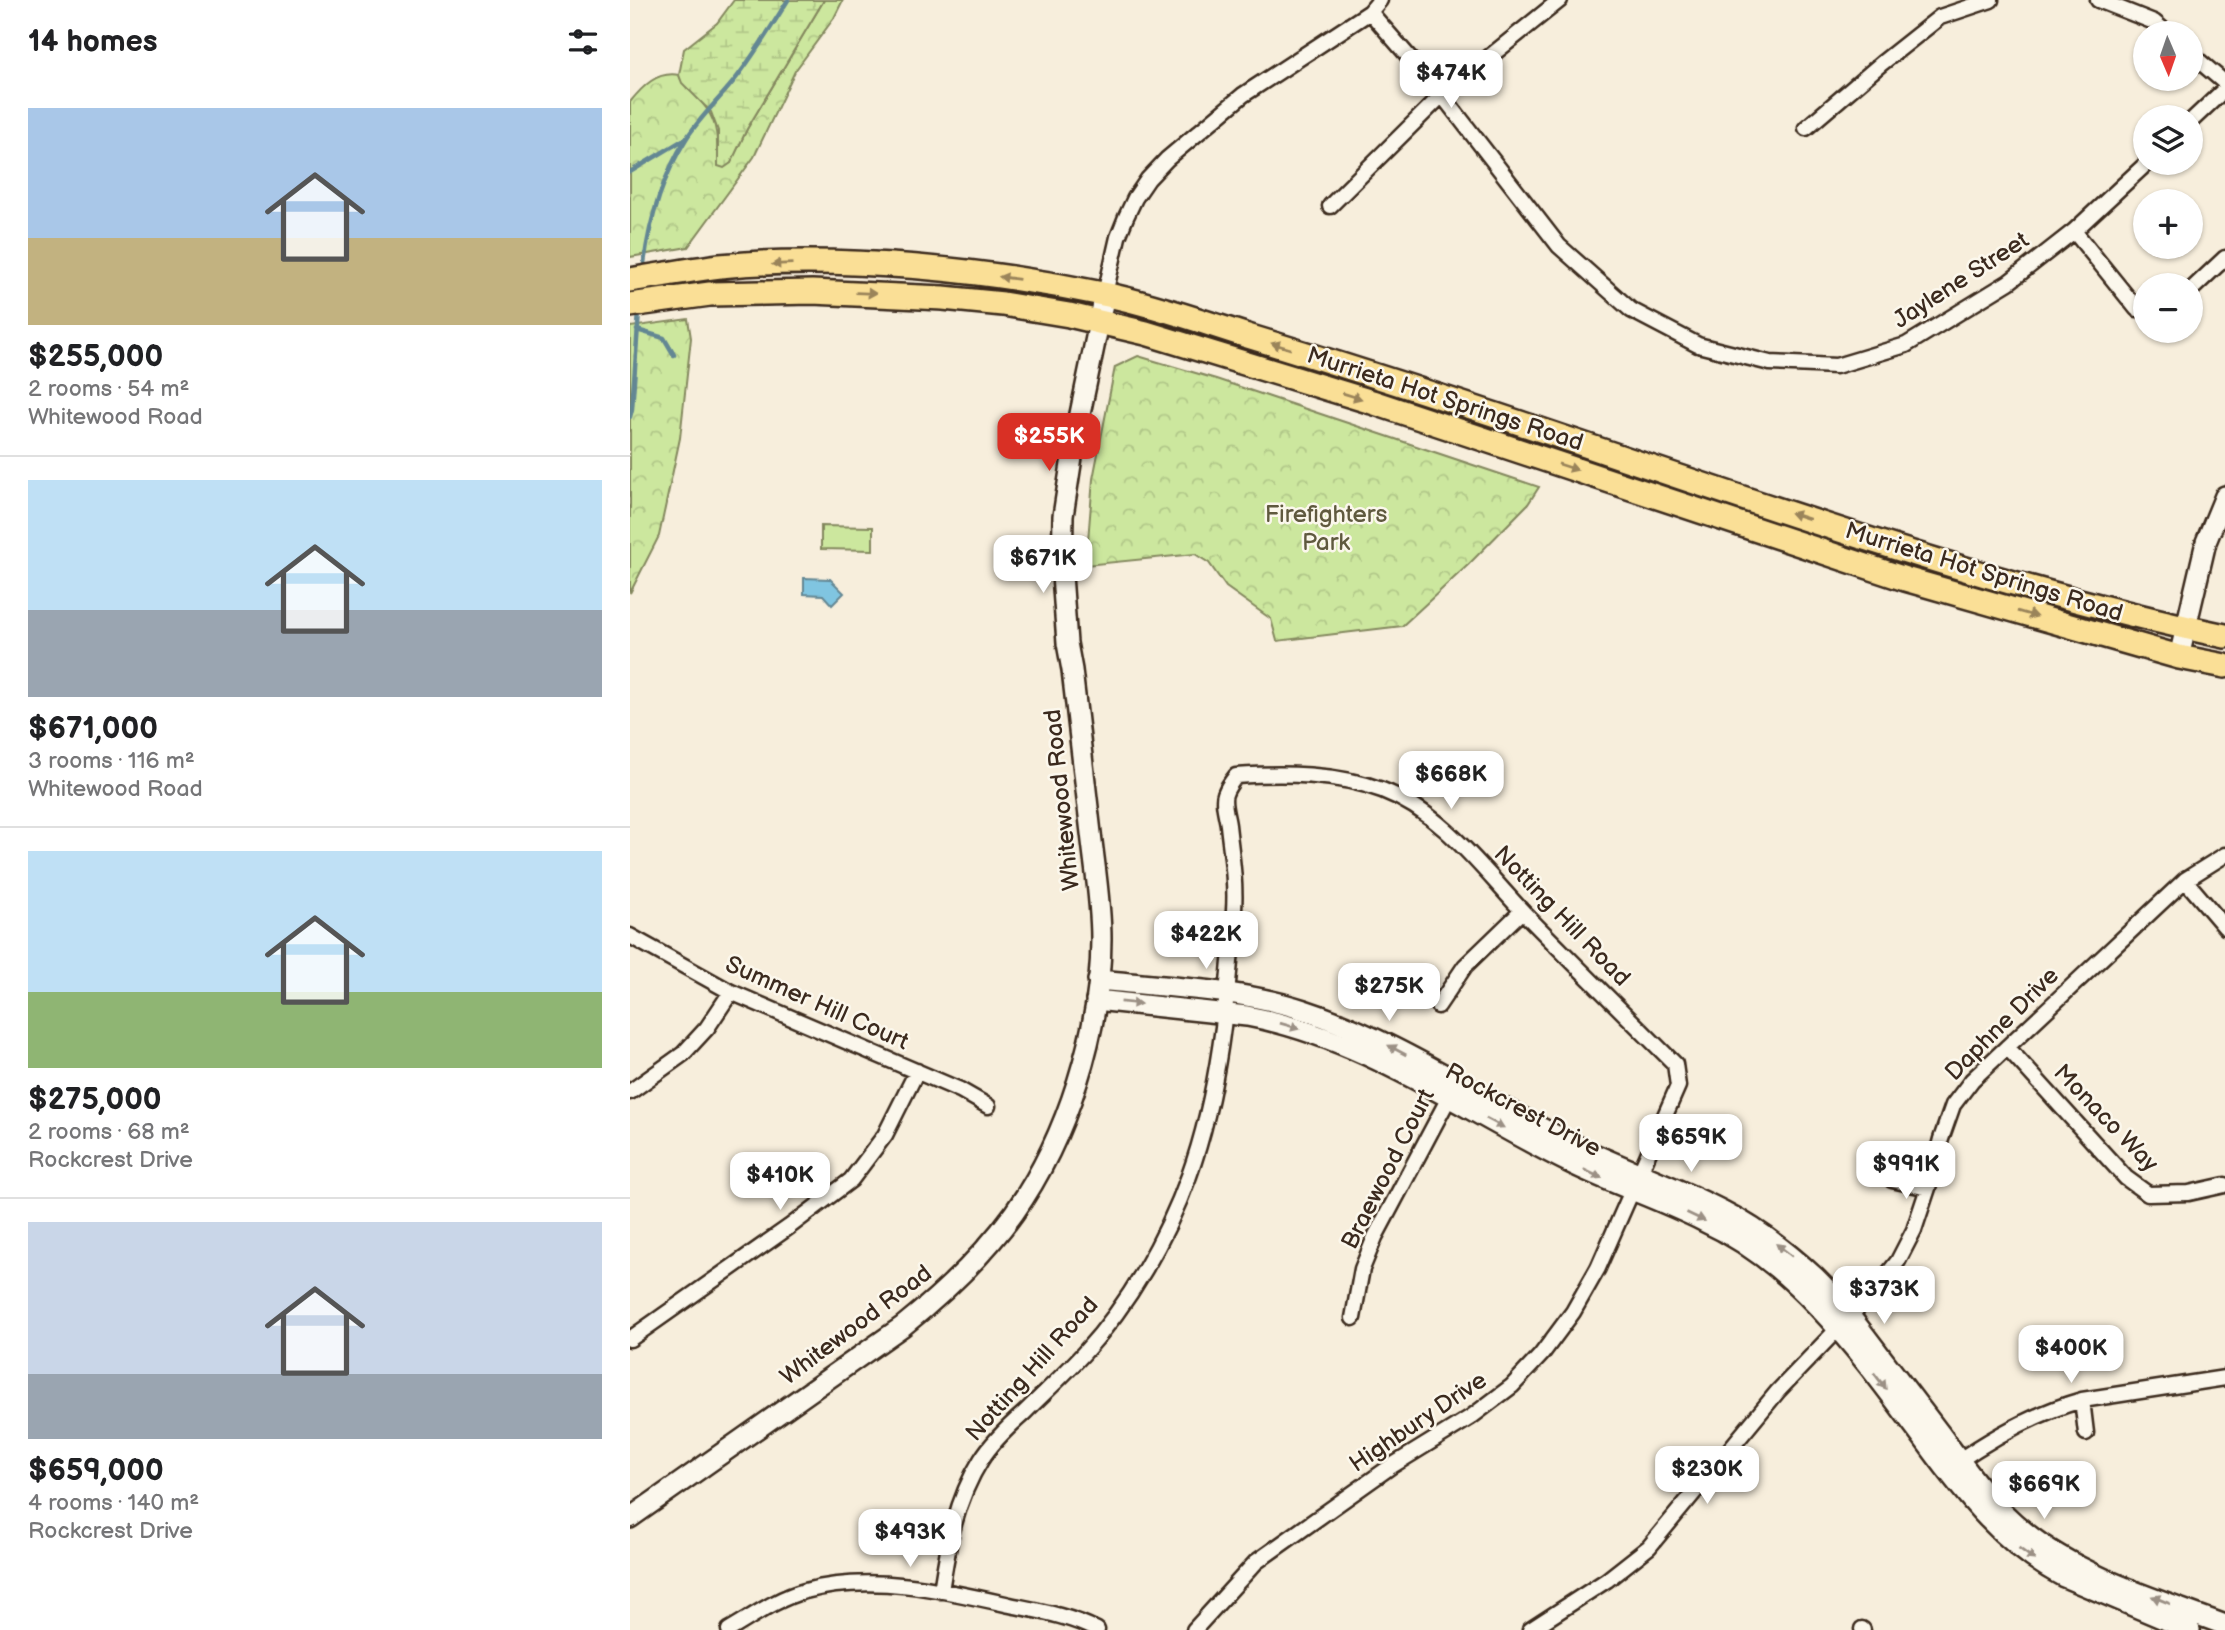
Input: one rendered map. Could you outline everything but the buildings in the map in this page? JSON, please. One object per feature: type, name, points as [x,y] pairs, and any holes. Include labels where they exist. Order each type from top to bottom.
[{"type":"main road","name":"Murrieta Hot Springs Road","points":[[630,280],[723,266],[804,263],[879,265],[1003,277],[1105,294],[1156,307],[1387,379],[1931,559],[2035,590],[2225,636]]},
{"type":"main road","name":"Murrieta Hot Springs Road","points":[[630,305],[676,298],[758,292],[876,293],[1003,304],[1146,332],[1372,402],[1905,579],[2179,657],[2225,666]]},
{"type":"main road","points":[[1775,534],[1785,531],[1793,533],[1901,566],[1922,567],[1931,559]]},
{"type":"street","name":"Whitewood Road","points":[[630,1518],[936,1300],[980,1256],[1015,1212],[1042,1166],[1064,1118],[1082,1067],[1092,1033],[1097,990],[1101,938],[1096,872],[1067,643],[1062,575],[1063,516],[1076,438],[1118,237],[1135,198],[1167,159],[1243,95],[1370,12],[1380,0]]},
{"type":"street","points":[[1329,206],[1442,95],[1560,0]]},
{"type":"street","points":[[1806,128],[1882,62],[1940,18],[1991,0]]},
{"type":"street","points":[[2098,0],[2151,21]]},
{"type":"street","name":"Jaylene Street","points":[[1370,12],[1442,95],[1559,246],[1631,310],[1698,345],[1770,363],[1836,366],[1906,345],[2009,282],[2074,231],[2134,175]]},
{"type":"street","points":[[2203,64],[2225,83]]},
{"type":"street","points":[[2203,110],[2225,89]]},
{"type":"street","points":[[2074,231],[2133,304]]},
{"type":"street","points":[[2203,279],[2225,258]]},
{"type":"street","points":[[2179,657],[2206,542],[2225,496]]},
{"type":"street","name":"Notting Hill Road","points":[[941,1591],[955,1517],[968,1482],[982,1457],[1000,1435],[1086,1351],[1132,1288],[1174,1211],[1189,1177],[1208,1112],[1225,1003],[1235,906],[1224,795],[1236,776],[1282,774],[1354,781],[1384,791],[1409,803],[1437,822],[1475,858],[1522,911],[1675,1064],[1678,1086],[1636,1183]]},
{"type":"street","name":"Daphne Drive","points":[[1530,1630],[1607,1580],[1649,1547],[1778,1391],[1877,1289],[1898,1261],[1914,1230],[1953,1105],[1972,1080],[2185,880],[2225,855]]},
{"type":"street","points":[[2185,880],[2225,927]]},
{"type":"street","points":[[1438,1006],[1465,966],[1522,911]]},
{"type":"street","name":"Summer Hill Court","points":[[630,936],[731,992],[960,1090],[988,1107]]},
{"type":"street","name":"Rockcrest Drive","points":[[1097,990],[1225,1003],[1268,1020],[1321,1035],[1453,1090],[1566,1161],[1725,1212],[1759,1232],[1811,1273],[1844,1322],[1855,1348],[1953,1465],[2022,1530],[2045,1548],[2088,1571],[2225,1625]]},
{"type":"street","points":[[630,1092],[683,1054],[707,1028],[731,992]]},
{"type":"street","name":"Monaco Way","points":[[2007,1047],[2126,1178],[2148,1194],[2189,1193],[2225,1185]]},
{"type":"street","points":[[630,1339],[851,1180],[885,1135],[916,1072]]},
{"type":"street","name":"Braewood Court","points":[[1353,1318],[1363,1269],[1375,1237],[1453,1090]]},
{"type":"street","points":[[1892,1180],[1928,1188]]},
{"type":"street","name":"Highbury Drive","points":[[1194,1630],[1256,1562],[1390,1467],[1471,1417],[1511,1385],[1541,1355],[1573,1312],[1598,1268],[1636,1183]]},
{"type":"street","points":[[1953,1465],[2023,1423],[2059,1406],[2225,1378]]},
{"type":"street","points":[[2082,1400],[2086,1433]]},
{"type":"street","name":"Rockcrest Drive","points":[[1953,1465],[1980,1512],[2009,1541],[2044,1567],[2090,1590],[2190,1630]]},
{"type":"street","points":[[729,1630],[768,1607],[803,1591],[839,1584],[883,1583],[941,1591],[1054,1614],[1097,1630]]},
{"type":"green space","points":[[734,0],[824,0],[747,129],[731,163],[724,168],[718,166],[718,131],[711,112],[682,83],[679,75],[684,49],[717,23]]},
{"type":"green space","points":[[824,0],[843,0],[834,18],[795,71],[754,157],[688,247],[630,257],[630,102],[645,85],[657,78],[679,75],[710,115],[717,135],[717,151],[731,162],[747,129]]},
{"type":"green space","points":[[688,319],[691,338],[680,438],[659,536],[630,593],[630,327]]},
{"type":"green space","name":"Firefighters Park","points":[[1138,356],[1216,379],[1539,487],[1528,504],[1468,565],[1402,626],[1277,641],[1271,619],[1226,587],[1209,563],[1195,554],[1086,565],[1093,479],[1115,367]]},
{"type":"green space","points":[[821,526],[873,527],[873,550],[821,549]]},
{"type":"water","points":[[804,578],[830,579],[844,593],[832,605],[823,595],[804,594]]},
{"type":"waterway","points":[[643,272],[657,203],[677,154],[698,123],[744,68],[788,0]]},
{"type":"waterway","points":[[630,172],[683,140]]},
{"type":"waterway","points":[[630,417],[639,312]]},
{"type":"waterway","points":[[637,330],[664,338],[674,355]]}]
